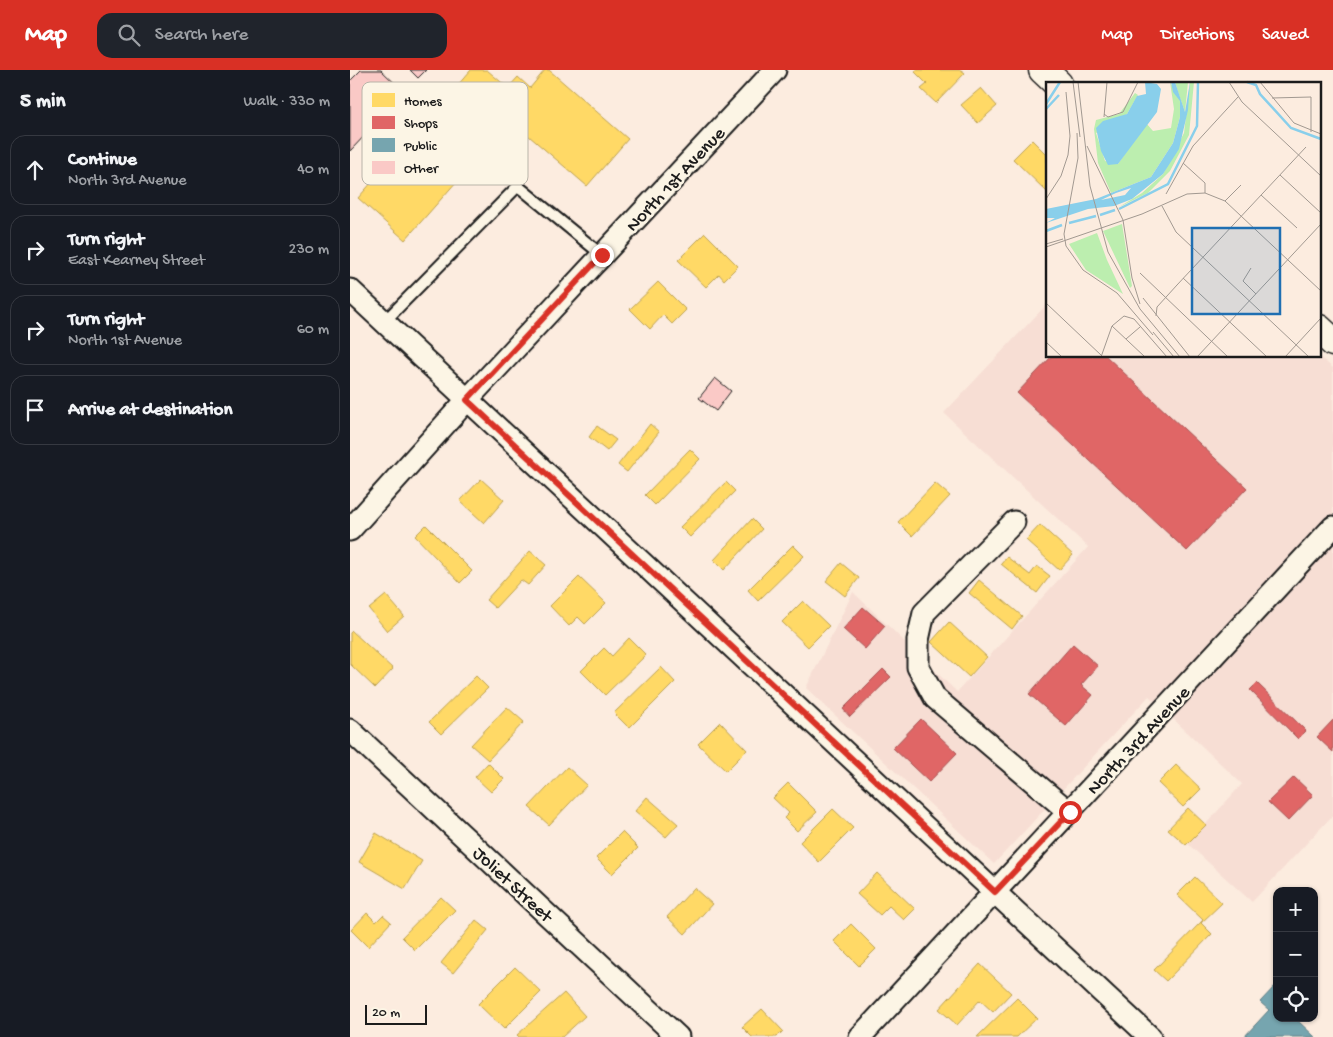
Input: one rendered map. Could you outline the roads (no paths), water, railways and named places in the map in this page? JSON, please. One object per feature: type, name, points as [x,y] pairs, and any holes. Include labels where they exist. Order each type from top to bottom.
[{"type":"main road","points":[[1043,70],[1056,82]]},
{"type":"main road","points":[[1321,331],[1333,342]]},
{"type":"street","name":"North 1st Avenue","points":[[350,530],[467,400],[775,70]]},
{"type":"street","points":[[350,290],[1150,1037]]},
{"type":"street","points":[[1014,522],[924,613],[918,640],[918,667],[935,698],[1070,812]]},
{"type":"street","name":"North 3rd Avenue","points":[[860,1037],[1333,527]]},
{"type":"street","name":"Joliet Street","points":[[350,730],[678,1037]]},
{"type":"lane","points":[[384,322],[518,186],[602,255]]}]
